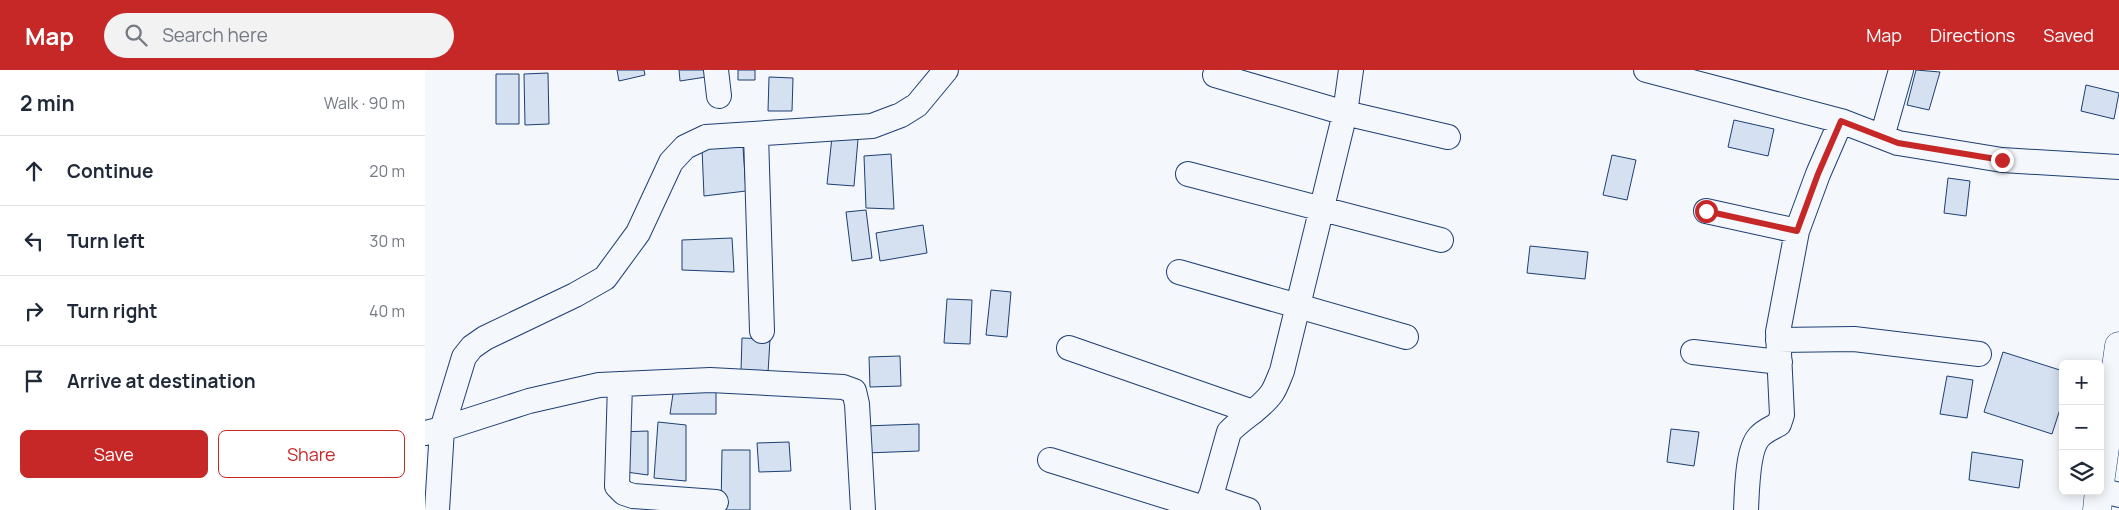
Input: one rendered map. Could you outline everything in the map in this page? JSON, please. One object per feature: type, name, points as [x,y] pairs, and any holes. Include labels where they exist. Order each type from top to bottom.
[{"type":"main road","points":[[2104,465],[2113,426],[2119,346]]},
{"type":"main road","points":[[2097,510],[2099,495]]},
{"type":"street","points":[[716,70],[719,96]]},
{"type":"street","points":[[437,510],[433,431],[464,357],[472,346],[485,338],[575,295],[605,278],[638,234],[671,162],[685,147],[707,137],[872,126],[901,115],[917,105],[946,70]]},
{"type":"street","points":[[1208,505],[1229,432],[1272,394],[1283,371],[1297,305],[1345,113],[1351,70]]},
{"type":"street","points":[[1646,70],[1841,121],[1898,143],[2002,160],[2119,167]]},
{"type":"street","points":[[1882,137],[1901,70]]},
{"type":"street","points":[[1215,75],[1345,113],[1448,137]]},
{"type":"street","points":[[1745,510],[1749,471],[1757,439],[1766,431],[1779,424],[1782,415],[1778,332],[1797,231],[1818,174],[1841,121]]},
{"type":"street","points":[[756,135],[761,331]]},
{"type":"street","points":[[1188,174],[1441,240]]},
{"type":"street","points":[[1706,211],[1797,231]]},
{"type":"street","points":[[1179,272],[1406,337]]},
{"type":"street","points":[[1693,352],[1779,351],[1854,339],[1979,354]]},
{"type":"street","points":[[1069,348],[1253,412]]},
{"type":"street","points":[[433,431],[529,401],[599,385],[710,380],[843,387],[854,391],[857,404],[863,510]]},
{"type":"street","points":[[620,384],[617,486],[624,493],[633,496],[715,502]]},
{"type":"street","points":[[1050,460],[1208,505],[1248,510]]},
{"type":"street","points":[[2104,492],[2119,495]]},
{"type":"building","points":[[617,70],[644,70],[645,75],[619,81]]},
{"type":"building","points":[[679,70],[705,70],[706,77],[680,81]]},
{"type":"building","points":[[738,70],[755,70],[755,80],[738,80]]},
{"type":"building","points":[[1916,70],[1940,72],[1929,110],[1907,105]]},
{"type":"building","points":[[548,73],[549,124],[525,125],[524,74]]},
{"type":"building","points":[[496,74],[519,74],[519,124],[496,124]]},
{"type":"building","points":[[769,77],[793,78],[792,111],[768,111]]},
{"type":"building","points":[[2086,85],[2119,93],[2114,119],[2081,111]]},
{"type":"building","points":[[1734,120],[1774,129],[1768,156],[1728,147]]},
{"type":"building","points":[[832,137],[858,139],[854,186],[827,184]]},
{"type":"building","points":[[743,147],[746,191],[704,196],[702,148]]},
{"type":"building","points":[[891,154],[894,209],[866,208],[864,156]]},
{"type":"building","points":[[1612,155],[1636,160],[1627,200],[1603,195]]},
{"type":"building","points":[[1948,178],[1970,181],[1966,216],[1944,213]]},
{"type":"building","points":[[866,210],[872,258],[852,261],[846,212]]},
{"type":"building","points":[[923,225],[927,253],[880,261],[876,233]]},
{"type":"building","points":[[732,238],[734,272],[682,270],[682,240]]},
{"type":"building","points":[[1530,246],[1588,252],[1585,279],[1527,273]]},
{"type":"building","points":[[991,290],[1011,292],[1007,337],[986,335]]},
{"type":"building","points":[[947,299],[972,300],[970,344],[944,343]]},
{"type":"building","points":[[742,338],[770,339],[768,373],[741,371]]},
{"type":"building","points":[[2003,352],[2059,370],[2059,412],[2052,434],[1984,412]]},
{"type":"building","points":[[900,356],[901,386],[870,387],[869,357]]},
{"type":"building","points":[[1947,376],[1973,380],[1967,418],[1940,414]]},
{"type":"building","points":[[674,387],[716,388],[716,414],[670,414]]},
{"type":"building","points":[[658,422],[686,425],[686,481],[654,478]]},
{"type":"building","points":[[919,424],[919,451],[866,453],[865,426]]},
{"type":"building","points":[[1671,429],[1699,432],[1694,466],[1667,462]]},
{"type":"building","points":[[648,431],[648,475],[619,471],[618,432]]},
{"type":"building","points":[[789,442],[791,471],[759,472],[757,443]]},
{"type":"building","points":[[722,450],[750,450],[750,510],[721,510]]},
{"type":"building","points":[[1972,452],[2023,460],[2019,488],[1969,480]]},
{"type":"route","points":[[1706,211],[1797,231],[1818,174],[1841,121],[1898,143],[2002,160]]}]
